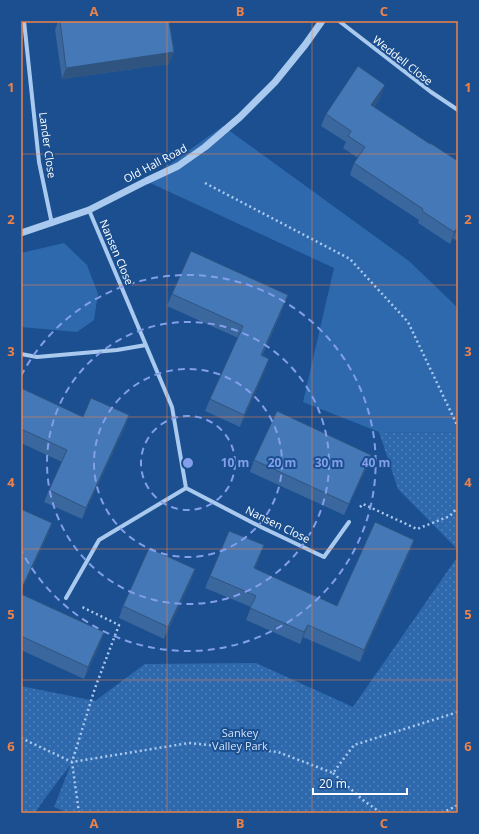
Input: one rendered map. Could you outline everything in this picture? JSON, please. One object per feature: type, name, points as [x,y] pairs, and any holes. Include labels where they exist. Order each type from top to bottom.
[{"type":"street","name":"Lander Close","points":[[24,21],[39,162],[52,224]]},
{"type":"street","name":"Old Hall Road","points":[[21,233],[52,224],[89,210],[178,166],[205,148],[240,117],[275,82],[322,21]]},
{"type":"street","name":"Weddell Close","points":[[339,21],[431,92],[458,110]]},
{"type":"street","name":"Nansen Close","points":[[89,210],[172,407],[186,488],[261,527],[324,557],[349,522]]},
{"type":"street","points":[[21,354],[38,357],[118,350],[146,345]]},
{"type":"street","points":[[66,598],[100,540],[186,488]]},
{"type":"path","points":[[205,183],[350,259],[408,322],[458,427]]},
{"type":"path","points":[[349,522],[363,504],[417,529],[450,516],[458,507]]},
{"type":"path","points":[[66,598],[119,625],[95,688],[72,762],[79,813]]},
{"type":"path","points":[[333,773],[354,745],[458,712]]},
{"type":"path","points":[[21,738],[72,762],[189,743],[278,752],[333,773],[363,800],[381,813]]},
{"type":"path","points":[[442,813],[458,805]]},
{"type":"green space","points":[[223,126],[409,261],[458,308],[458,433],[379,432],[303,402],[334,268],[146,181]]},
{"type":"green space","points":[[64,243],[87,265],[98,294],[94,320],[77,332],[21,327],[21,253]]},
{"type":"green space","points":[[379,432],[458,433],[458,550],[398,489]]},
{"type":"green space","name":"Sankey Valley Park","points":[[458,556],[458,813],[68,813],[54,807],[71,764],[35,813],[21,813],[21,686],[95,701],[145,664],[256,663],[353,707]]},
{"type":"building","points":[[60,21],[169,21],[174,52],[66,68]]},
{"type":"building","points":[[358,66],[385,85],[371,105],[458,161],[458,227],[454,232],[422,211],[423,209],[354,163],[365,147],[348,136],[351,131],[326,114]]},
{"type":"building","points":[[191,251],[288,295],[261,355],[269,359],[244,415],[210,399],[243,326],[172,294]]},
{"type":"building","points":[[21,388],[83,417],[91,398],[129,415],[86,508],[49,490],[67,450],[21,429]]},
{"type":"building","points":[[277,411],[371,455],[349,504],[254,460]]},
{"type":"building","points":[[21,509],[52,523],[21,590]]},
{"type":"building","points":[[375,522],[414,540],[364,650],[308,625],[304,632],[250,608],[256,596],[210,576],[229,531],[264,545],[254,568],[337,606]]},
{"type":"building","points":[[149,548],[195,569],[168,627],[123,606]]},
{"type":"building","points":[[21,594],[104,632],[88,667],[21,636]]}]
